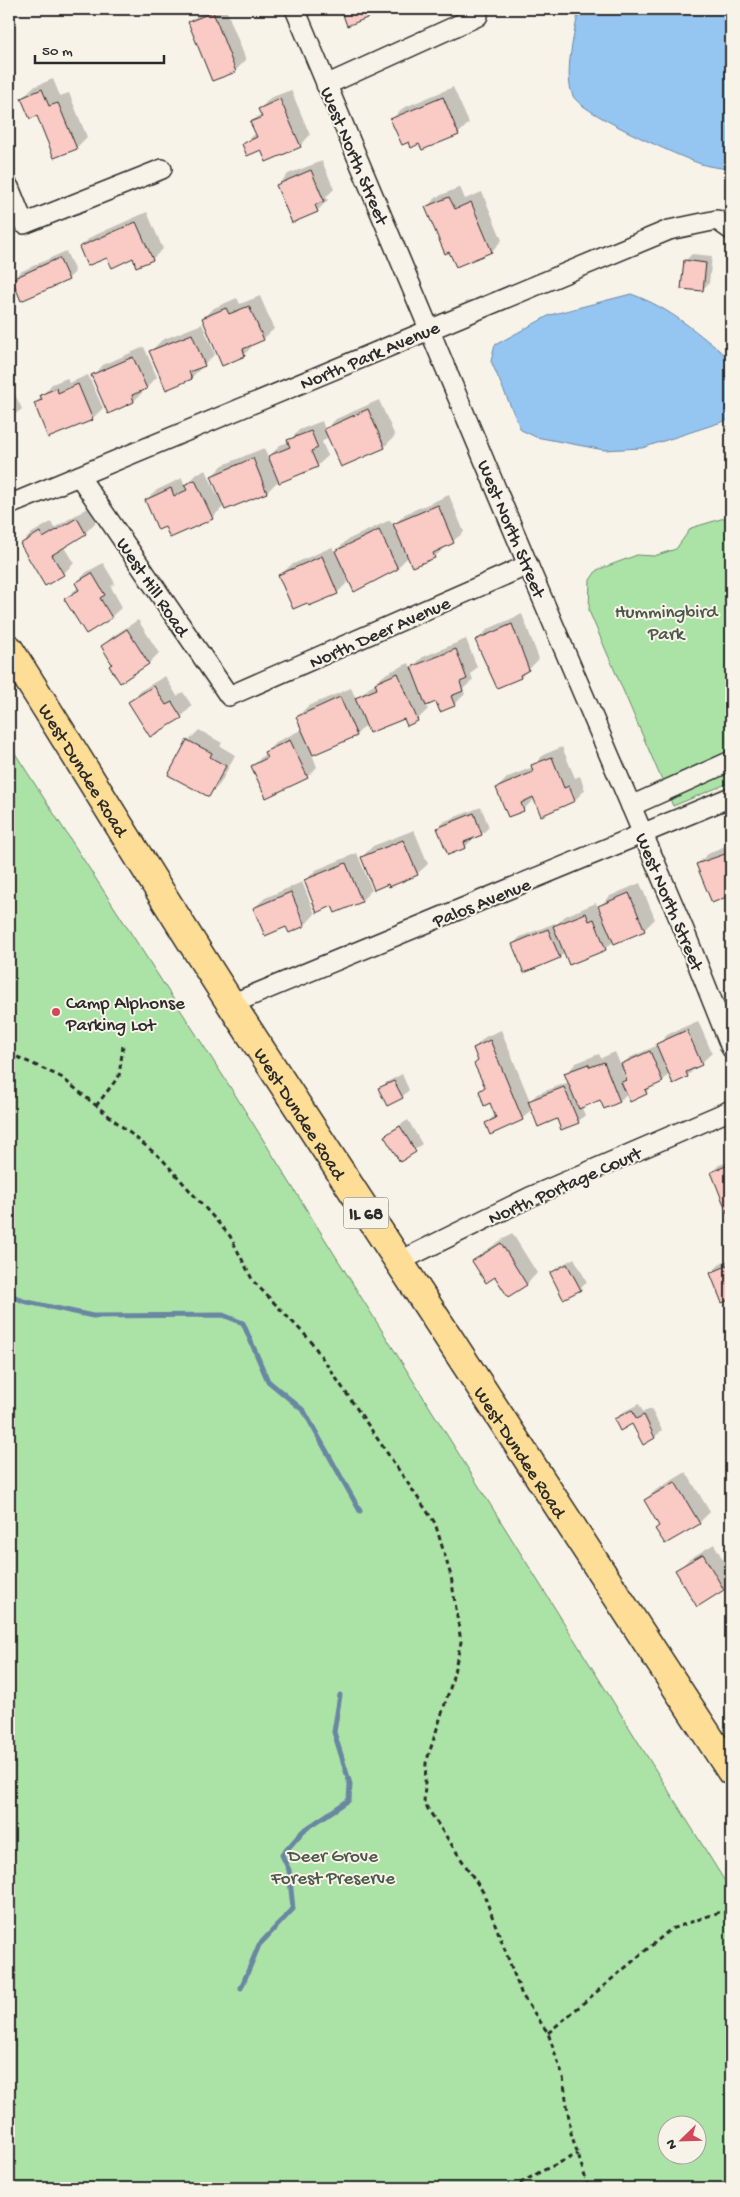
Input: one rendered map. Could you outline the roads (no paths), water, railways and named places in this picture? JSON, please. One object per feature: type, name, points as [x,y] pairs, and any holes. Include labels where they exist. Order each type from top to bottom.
[{"type":"main road","name":"West Dundee Road","points":[[9,649],[83,764],[231,1004],[731,1770]]},
{"type":"street","name":"West North Street","points":[[295,9],[528,565],[643,832],[731,1048]]},
{"type":"street","points":[[326,85],[478,16]]},
{"type":"street","points":[[9,187],[24,224],[162,169]]},
{"type":"street","name":"North Park Avenue","points":[[9,505],[669,230],[716,220],[731,230]]},
{"type":"street","name":"West Hill Road","points":[[79,476],[229,696]]},
{"type":"street","name":"North Deer Avenue","points":[[229,696],[528,565]]},
{"type":"street","points":[[631,806],[731,760]]},
{"type":"street","name":"Palos Avenue","points":[[231,1004],[731,797]]},
{"type":"street","name":"North Portage Court","points":[[398,1262],[530,1197],[731,1110]]},
{"type":"water","points":[[579,9],[731,9],[731,169],[704,165],[673,153],[611,123],[580,104],[573,96],[569,77],[569,65]]},
{"type":"water","points":[[631,294],[672,314],[731,360],[731,419],[642,448],[604,450],[536,437],[521,430],[491,361],[495,345],[550,315]]},
{"type":"waterway","points":[[9,1294],[23,1301],[93,1316],[223,1315],[243,1323],[268,1381],[304,1411],[360,1511]]},
{"type":"waterway","points":[[241,1988],[259,1945],[293,1909],[289,1870],[282,1855],[303,1831],[349,1800],[350,1784],[334,1732],[340,1695]]},
{"type":"place","name":"Camp Alphonse Parking Lot","points":[[56,1012]]},
{"type":"park label","name":"Hummingbird Park","points":[[666,621]]},
{"type":"park label","name":"Deer Grove Forest Preserve","points":[[333,1865]]}]
